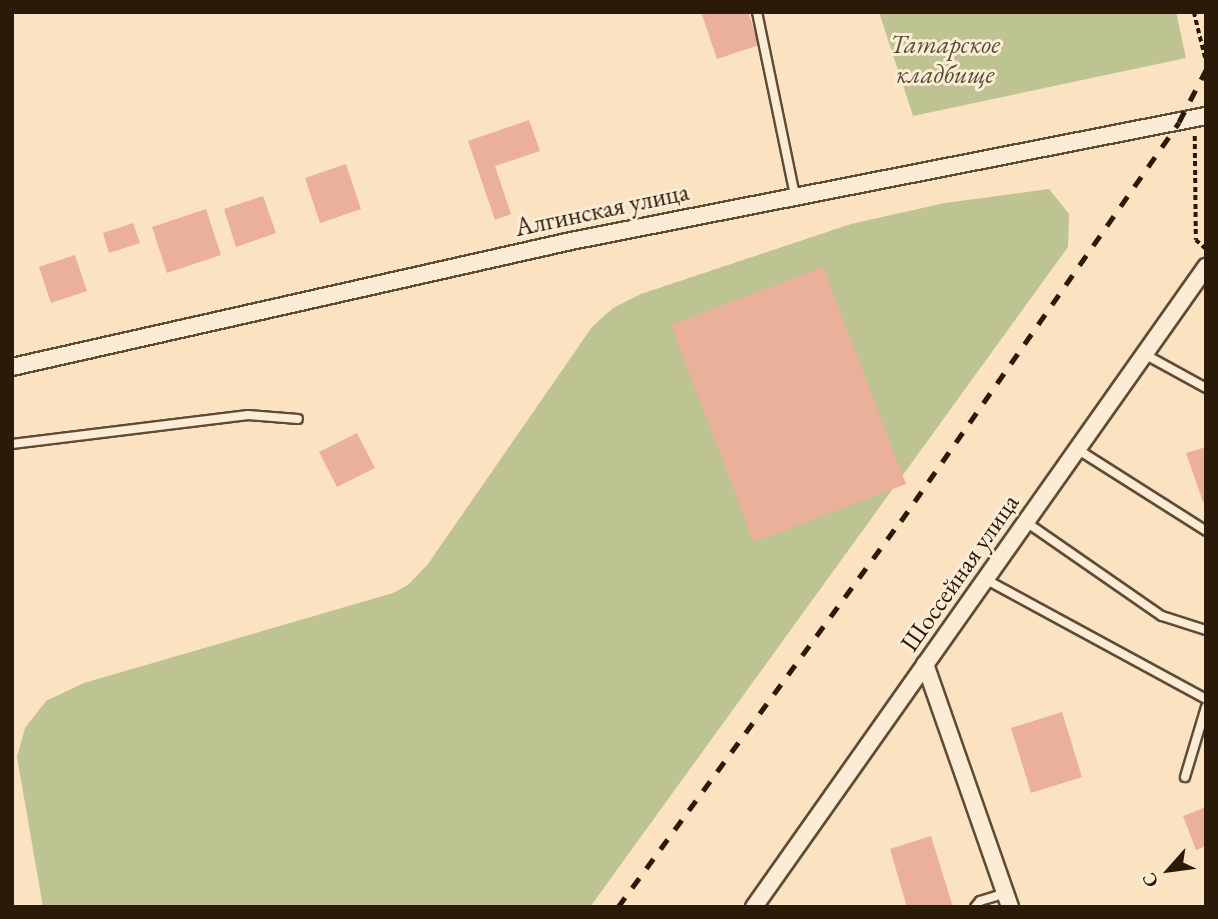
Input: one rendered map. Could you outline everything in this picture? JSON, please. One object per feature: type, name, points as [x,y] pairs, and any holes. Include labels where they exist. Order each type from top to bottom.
[{"type":"street","name":"Алгинская улица","points":[[12,367],[795,195],[1200,117]]},
{"type":"street","name":"Шоссейная улица","points":[[754,907],[1206,267]]},
{"type":"street","points":[[925,664],[1008,900]]},
{"type":"lane","points":[[757,12],[795,195]]},
{"type":"lane","points":[[1144,354],[1206,388]]},
{"type":"lane","points":[[12,444],[248,415],[298,419]]},
{"type":"lane","points":[[1077,449],[1206,531]]},
{"type":"lane","points":[[1026,522],[1162,615],[1206,630]]},
{"type":"lane","points":[[985,579],[1206,699]]},
{"type":"lane","points":[[1185,777],[1206,708]]},
{"type":"lane","points":[[975,907],[1008,900]]},
{"type":"path","points":[[1194,12],[1206,61]]},
{"type":"path","points":[[1200,117],[1196,240],[1206,249]]},
{"type":"green space","name":"Татарское кладбище","points":[[879,12],[1176,12],[1186,58],[913,116]]},
{"type":"green space","points":[[1049,189],[1069,214],[1068,247],[590,907],[43,907],[17,757],[25,728],[46,701],[84,683],[393,593],[408,585],[428,564],[592,327],[613,308],[641,294],[851,224],[945,203]]},
{"type":"building","points":[[701,12],[748,12],[759,45],[717,59]]},
{"type":"building","points":[[529,120],[540,151],[495,166],[511,214],[495,220],[468,141]]},
{"type":"building","points":[[346,164],[361,209],[320,223],[305,178]]},
{"type":"building","points":[[263,196],[276,233],[236,247],[224,209]]},
{"type":"building","points":[[206,209],[221,255],[167,273],[152,227]]},
{"type":"building","points":[[133,223],[140,243],[109,253],[103,233]]},
{"type":"building","points":[[75,255],[87,291],[51,303],[39,267]]},
{"type":"building","points":[[823,267],[906,484],[754,542],[671,325]]},
{"type":"building","points":[[357,433],[375,468],[337,487],[319,452]]},
{"type":"building","points":[[1206,447],[1206,501],[1203,502],[1186,453]]},
{"type":"building","points":[[1062,712],[1082,777],[1031,793],[1011,728]]},
{"type":"building","points":[[1206,807],[1206,846],[1196,850],[1183,816]]},
{"type":"building","points":[[931,836],[953,907],[907,907],[890,849]]},
{"type":"railway","points":[[618,907],[901,521],[1179,122],[1206,70]]}]
